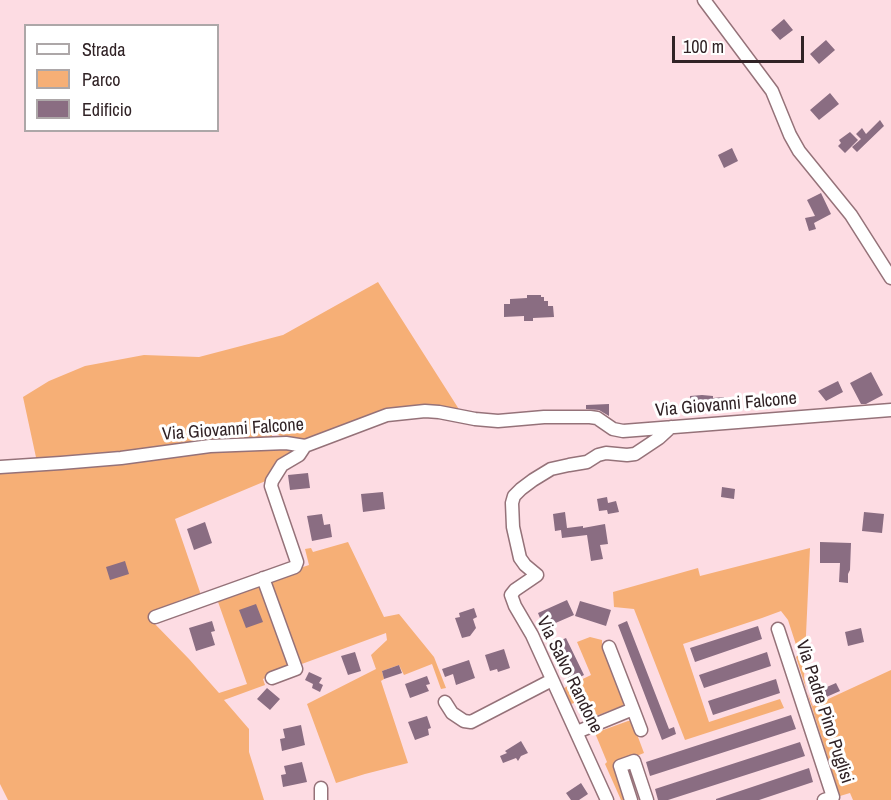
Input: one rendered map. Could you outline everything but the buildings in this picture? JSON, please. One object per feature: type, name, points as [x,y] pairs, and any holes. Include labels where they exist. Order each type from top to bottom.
[{"type":"street","points":[[704,0],[772,91],[790,135],[800,151],[851,215],[891,278]]},
{"type":"street","name":"Via Giovanni Falcone","points":[[0,467],[109,459],[210,446],[286,443],[305,446],[387,415],[425,411],[498,421],[544,417],[590,417],[597,418],[613,429],[623,431],[891,410]]},
{"type":"street","name":"Via Salvo Randone","points":[[607,800],[532,635],[515,606],[512,595],[515,590],[537,575],[520,558],[513,527],[512,503],[514,496],[532,480],[552,469],[587,462],[606,453],[634,454],[659,438],[671,427]]},
{"type":"street","points":[[154,617],[295,567],[297,562],[271,486],[282,465],[298,455],[305,446]]},
{"type":"street","points":[[263,578],[296,669],[272,678]]},
{"type":"street","name":"Via Padre Pino Puglisi","points":[[778,629],[833,797],[824,800]]},
{"type":"street","points":[[609,647],[641,730]]},
{"type":"street","points":[[445,702],[452,713],[464,721],[471,722],[552,680]]},
{"type":"street","points":[[577,732],[633,709]]},
{"type":"street","points":[[634,761],[645,794],[629,796],[620,766],[634,761]]},
{"type":"green space","points":[[378,282],[462,414],[420,408],[309,441],[286,438],[273,433],[269,441],[37,462],[23,397],[49,381],[85,366],[144,355],[199,357],[283,335]]},
{"type":"green space","points":[[297,449],[268,480],[175,519],[202,598],[189,603],[183,599],[176,602],[175,608],[153,622],[219,693],[247,684],[217,599],[261,583],[292,667],[263,679],[265,685],[224,700],[249,729],[249,752],[264,800],[8,800],[0,784],[0,471],[213,451]]},
{"type":"green space","points":[[348,542],[384,617],[399,614],[434,657],[446,688],[441,689],[432,664],[404,675],[399,665],[382,671],[384,679],[381,681],[408,763],[336,783],[307,704],[376,669],[371,655],[387,640],[386,633],[299,665],[268,582],[270,578],[309,565],[305,549],[311,548],[313,552]]},
{"type":"green space","points":[[810,548],[804,678],[807,692],[796,657],[799,654],[788,620],[781,611],[683,644],[709,722],[780,699],[784,708],[685,740],[634,609],[614,607],[613,592],[698,568],[700,576]]},
{"type":"green space","points":[[590,637],[602,640],[625,703],[588,719],[580,701],[571,704],[564,688],[591,675],[577,642]]},
{"type":"green space","points":[[891,670],[891,800],[853,800],[850,793],[840,796],[807,692],[813,706]]},
{"type":"green space","points":[[632,721],[644,753],[616,764],[627,800],[621,800],[605,764],[607,762],[595,733]]}]
